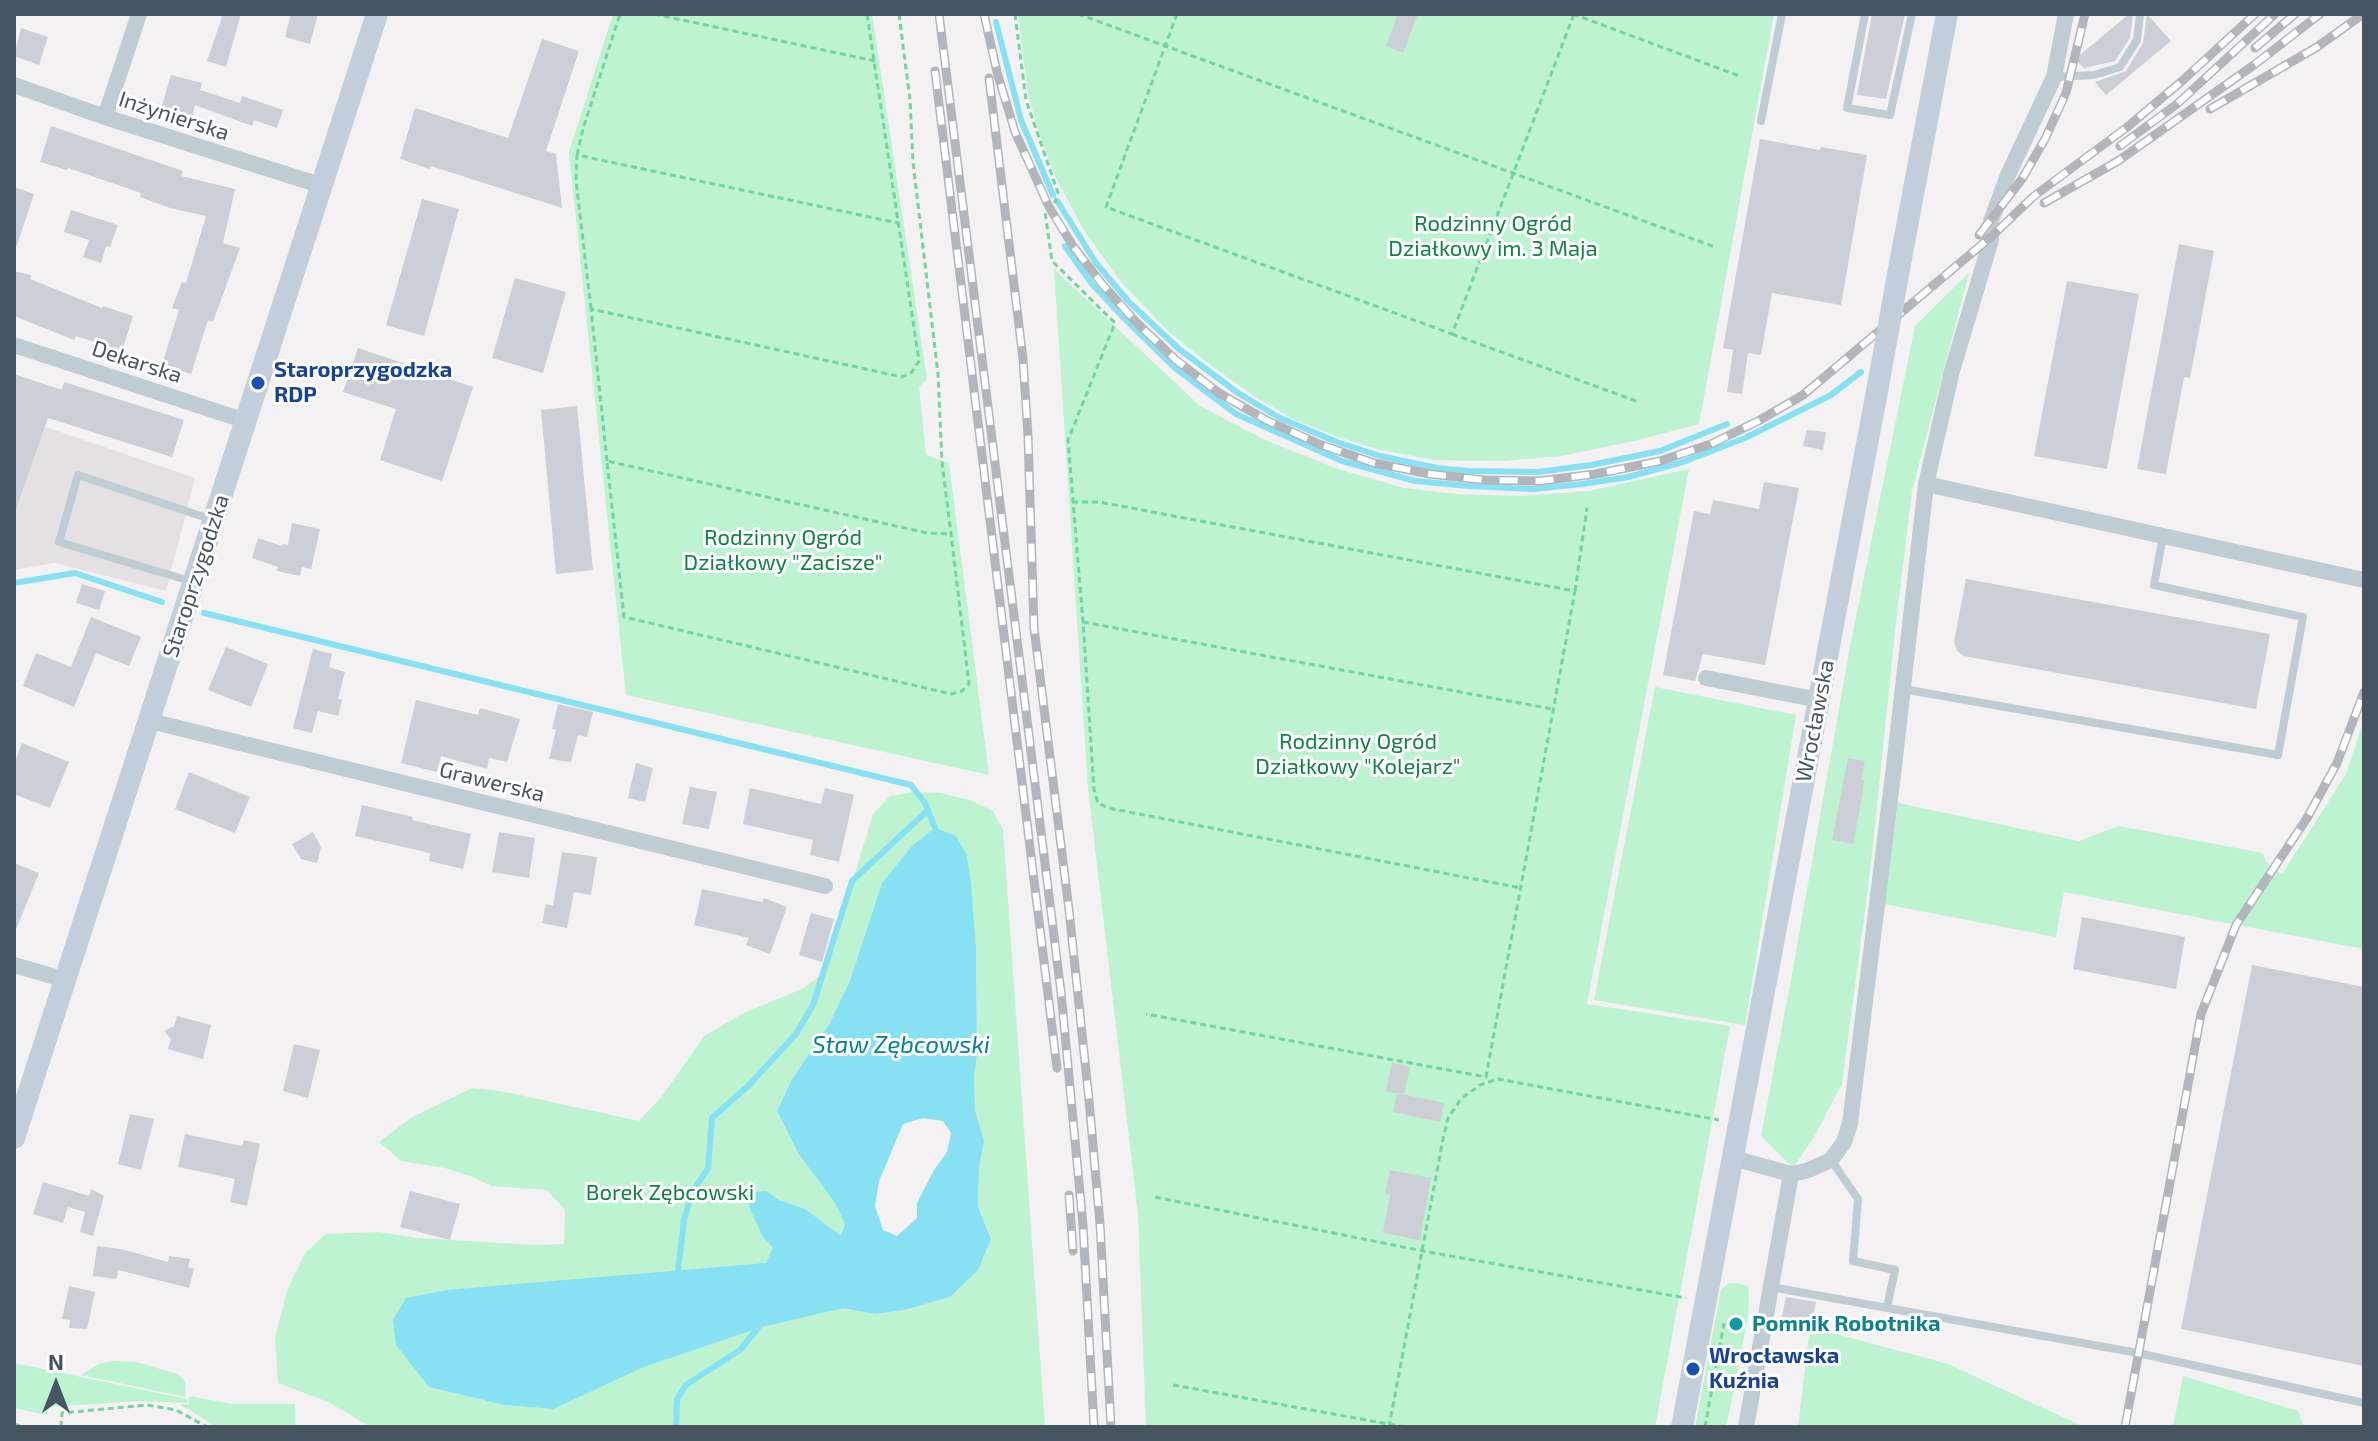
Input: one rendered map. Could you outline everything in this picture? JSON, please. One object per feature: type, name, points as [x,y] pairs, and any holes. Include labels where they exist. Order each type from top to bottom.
[{"type":"main road","name":"Staroprzygodzka","points":[[14,1138],[377,14]]},
{"type":"main road","name":"Wrocławska","points":[[1682,1427],[1947,14]]},
{"type":"street","points":[[105,117],[139,14]]},
{"type":"street","points":[[1733,1158],[1791,1174],[1806,1171],[1831,1160],[1844,1142],[1850,1123],[1926,484],[1952,371],[1991,240],[1991,221],[2008,175],[2054,77],[2066,14]]},
{"type":"street","name":"Inżynierska","points":[[14,85],[323,186]]},
{"type":"street","name":"Dekarska","points":[[14,345],[246,421]]},
{"type":"street","points":[[1926,484],[2364,580]]},
{"type":"street","points":[[1706,678],[1819,700]]},
{"type":"street","name":"Grawerska","points":[[150,721],[825,886]]},
{"type":"street","points":[[14,965],[66,980]]},
{"type":"street","points":[[1746,1427],[1791,1174]]},
{"type":"lane","points":[[1761,121],[1782,14]]},
{"type":"lane","points":[[1865,14],[1847,108],[1890,115],[1912,14]]},
{"type":"lane","points":[[2054,77],[2094,75],[2120,67],[2137,40],[2140,14]]},
{"type":"lane","points":[[194,582],[59,542],[78,475],[214,521]]},
{"type":"lane","points":[[1903,689],[2278,755],[2303,617],[2154,585],[2163,536]]},
{"type":"lane","points":[[1831,1160],[1858,1199],[1853,1261],[1895,1270],[1887,1307]]},
{"type":"lane","points":[[1771,1287],[2138,1353],[2364,1403]]},
{"type":"path","points":[[620,14],[583,129],[577,155],[576,180],[624,617],[951,694],[962,691],[969,684],[942,462],[938,374],[899,14]]},
{"type":"path","points":[[654,14],[875,61]]},
{"type":"path","points":[[591,309],[902,377],[912,372],[919,361],[867,14]]},
{"type":"path","points":[[1015,14],[1026,100],[1058,193],[1055,202],[1045,212],[1052,261],[1115,323],[1068,440],[1094,790],[1098,803],[1108,808],[1521,888]]},
{"type":"path","points":[[1078,14],[1715,247]]},
{"type":"path","points":[[1177,14],[1106,207],[1639,402]]},
{"type":"path","points":[[1452,334],[1574,14],[1742,77]]},
{"type":"path","points":[[577,155],[898,223]]},
{"type":"path","points":[[607,461],[927,533],[951,534]]},
{"type":"path","points":[[1072,502],[1099,502],[1575,591]]},
{"type":"path","points":[[1486,1077],[1575,591],[1587,508]]},
{"type":"path","points":[[1083,622],[1552,709]]},
{"type":"path","points":[[1146,1014],[1711,1118]]},
{"type":"path","points":[[1389,1426],[1448,1118],[1461,1099],[1480,1085],[1498,1079]]},
{"type":"path","points":[[1155,1197],[1423,1251],[1680,1297]]},
{"type":"path","points":[[1173,1385],[1405,1427]]},
{"type":"path","points":[[61,1427],[62,1413],[147,1405],[176,1410],[207,1427]]},
{"type":"path","points":[[14,1424],[24,1427]]},
{"type":"shaded area","points":[[14,416],[195,478],[166,591],[55,563],[14,570]]},
{"type":"green space","name":"Rodzinny Ogród Działkowy \"Zacisze\"","points":[[613,14],[872,14],[927,379],[919,387],[926,455],[949,463],[989,775],[626,695],[569,152]]},
{"type":"green space","name":"Rodzinny Ogród Działkowy im. 3 Maja","points":[[1018,14],[1774,14],[1699,424],[1561,456],[1502,461],[1434,460],[1381,450],[1341,438],[1295,420],[1254,396],[1169,332],[1121,282],[1083,229],[1055,176],[1039,133],[1028,95]]},
{"type":"green space","name":"Rodzinny Ogród Działkowy \"Kolejarz\"","points":[[1054,269],[1200,406],[1265,440],[1338,469],[1404,488],[1456,494],[1521,496],[1589,491],[1689,469],[1587,1004],[1730,1026],[1655,1427],[1146,1427],[1138,1214],[1088,788]]},
{"type":"green space","points":[[1969,273],[1912,491],[1870,872],[1842,1084],[1814,1137],[1793,1168],[1761,1136],[1850,647],[1915,326]]},
{"type":"green space","points":[[1655,687],[1796,715],[1745,1025],[1594,1000]]},
{"type":"green space","points":[[2364,719],[2364,949],[2064,892],[2056,937],[1884,904],[1898,803],[2079,841],[2119,826],[2263,853],[2266,862],[2282,874],[2346,774]]},
{"type":"green space","name":"Borek Zębcowski","points":[[915,792],[941,793],[970,800],[993,811],[1003,830],[1045,1427],[371,1427],[328,1402],[278,1383],[275,1337],[287,1291],[305,1253],[326,1234],[379,1232],[417,1238],[564,1244],[565,1210],[547,1190],[492,1186],[445,1168],[401,1161],[379,1142],[411,1118],[472,1088],[501,1091],[639,1121],[663,1095],[704,1036],[742,1014],[804,988],[825,972],[873,814],[890,796]],"holes":[[[967,855],[976,947],[975,1110],[984,1141],[979,1168],[978,1207],[991,1239],[950,1297],[904,1310],[875,1314],[843,1307],[758,1328],[644,1367],[552,1409],[504,1405],[429,1387],[767,1263],[773,1248],[763,1237],[766,1192],[805,1209],[839,1235],[845,1224],[835,1203],[798,1153],[777,1111],[792,1079],[829,1026],[851,978]]]},
{"type":"green space","points":[[1729,1283],[1748,1286],[1749,1298],[1728,1419],[1725,1427],[1695,1427],[1721,1290]]},
{"type":"green space","points":[[1810,1327],[1948,1364],[2084,1427],[1798,1427]]},
{"type":"green space","points":[[136,1362],[178,1374],[185,1382],[186,1397],[81,1375],[101,1363]]},
{"type":"green space","points":[[14,1363],[187,1399],[187,1403],[139,1401],[49,1407],[47,1415],[14,1408]]},
{"type":"green space","points":[[2183,1376],[2298,1411],[2304,1427],[2173,1427]]},
{"type":"green space","points":[[189,1396],[232,1404],[295,1404],[295,1427],[217,1427],[179,1404],[188,1404]]},
{"type":"water","name":"Staw Zębcowski","points":[[935,828],[956,836],[967,855],[976,947],[975,1110],[984,1141],[979,1168],[978,1207],[991,1239],[978,1270],[950,1297],[904,1310],[875,1314],[843,1308],[762,1327],[644,1367],[553,1409],[504,1405],[429,1387],[396,1345],[393,1320],[406,1298],[447,1290],[766,1263],[773,1248],[763,1237],[750,1209],[747,1193],[766,1191],[779,1200],[805,1209],[840,1235],[845,1224],[835,1203],[798,1153],[777,1111],[792,1079],[829,1025],[851,978],[882,883],[913,845]],"holes":[[[923,1118],[943,1121],[951,1133],[947,1152],[917,1203],[917,1218],[897,1236],[883,1230],[875,1206],[879,1181],[903,1124]]]},
{"type":"building","points":[[223,14],[241,14],[226,67],[207,61]]},
{"type":"building","points":[[291,14],[318,14],[310,44],[285,37]]},
{"type":"building","points":[[1398,14],[1418,14],[1403,53],[1386,46]]},
{"type":"building","points":[[1872,14],[1905,14],[1886,99],[1857,95]]},
{"type":"building","points":[[2129,14],[2133,14],[2130,38],[2115,61],[2084,68],[2075,59]]},
{"type":"building","points":[[2147,14],[2171,41],[2106,95],[2095,82],[2126,71],[2143,43]]},
{"type":"building","points":[[21,28],[48,37],[39,65],[14,56]]},
{"type":"building","points":[[542,39],[579,51],[546,151],[556,154],[562,208],[400,159],[415,108],[508,138]]},
{"type":"building","points":[[171,75],[202,83],[200,90],[240,103],[242,96],[283,110],[277,128],[254,120],[252,126],[195,105],[192,118],[161,109]]},
{"type":"building","points":[[51,126],[183,171],[181,176],[235,189],[223,243],[240,248],[213,322],[208,320],[191,374],[162,365],[179,310],[172,308],[182,282],[186,283],[206,216],[170,208],[140,197],[141,193],[68,168],[40,162]]},
{"type":"building","points":[[1760,139],[1867,155],[1841,305],[1772,293],[1761,355],[1748,353],[1742,394],[1727,392],[1733,350],[1723,348]]},
{"type":"building","points":[[14,187],[34,194],[17,245],[14,245]]},
{"type":"building","points":[[422,199],[459,209],[424,336],[386,325]]},
{"type":"building","points":[[71,210],[118,225],[101,263],[83,257],[89,240],[64,232]]},
{"type":"building","points":[[2179,244],[2214,251],[2190,378],[2184,377],[2166,474],[2137,469]]},
{"type":"building","points":[[14,271],[31,275],[30,279],[102,308],[133,316],[122,351],[76,336],[74,340],[14,316]]},
{"type":"building","points":[[515,278],[566,292],[543,373],[492,358]]},
{"type":"building","points":[[2067,281],[2139,294],[2107,469],[2034,456]]},
{"type":"building","points":[[358,348],[473,387],[442,481],[380,460],[396,409],[343,392]]},
{"type":"building","points":[[14,374],[62,390],[64,382],[184,420],[172,457],[48,418],[14,509]]},
{"type":"building","points":[[577,406],[593,570],[556,574],[541,410]]},
{"type":"building","points":[[1807,430],[1826,432],[1823,450],[1803,446]]},
{"type":"building","points":[[1764,482],[1799,488],[1765,665],[1703,654],[1695,681],[1663,675],[1694,511],[1710,514],[1713,500],[1759,509]]},
{"type":"building","points":[[292,523],[320,529],[311,569],[302,567],[300,576],[277,571],[278,567],[252,558],[258,538],[288,545]]},
{"type":"building","points":[[1966,579],[2270,634],[2256,709],[1964,656],[1957,651],[1954,642]]},
{"type":"building","points":[[82,584],[105,591],[99,610],[76,603]]},
{"type":"building","points":[[91,617],[141,637],[129,666],[96,653],[74,707],[23,686],[36,653],[71,667]]},
{"type":"building","points":[[226,647],[268,664],[251,707],[208,690]]},
{"type":"building","points":[[313,649],[332,654],[329,667],[345,672],[338,699],[342,700],[338,716],[318,711],[312,733],[293,728]]},
{"type":"building","points":[[416,700],[478,715],[480,708],[520,719],[507,762],[489,758],[487,769],[441,756],[437,772],[401,763]]},
{"type":"building","points":[[558,704],[593,712],[587,737],[578,735],[571,762],[549,759]]},
{"type":"building","points":[[22,743],[69,762],[50,808],[14,794],[14,764]]},
{"type":"building","points":[[1848,758],[1865,761],[1853,844],[1832,840]]},
{"type":"building","points":[[636,763],[653,768],[645,802],[628,798]]},
{"type":"building","points":[[189,772],[250,797],[235,833],[175,809]]},
{"type":"building","points":[[690,787],[717,792],[709,829],[682,824]]},
{"type":"building","points":[[750,788],[821,804],[825,788],[854,795],[839,862],[810,855],[813,840],[743,824]]},
{"type":"building","points":[[362,805],[471,834],[463,869],[429,861],[430,853],[355,836]]},
{"type":"building","points":[[313,832],[321,847],[317,863],[301,859],[292,844]]},
{"type":"building","points":[[499,832],[535,838],[529,878],[492,872]]},
{"type":"building","points":[[562,852],[597,857],[591,895],[574,892],[567,928],[542,923],[546,904],[553,906]]},
{"type":"building","points":[[14,863],[39,873],[15,932],[14,932]]},
{"type":"building","points":[[702,889],[762,902],[764,898],[787,907],[770,954],[746,945],[749,938],[694,925]]},
{"type":"building","points":[[811,913],[834,919],[822,962],[799,955]]},
{"type":"building","points":[[2082,917],[2185,937],[2176,989],[2073,969]]},
{"type":"building","points":[[2252,965],[2364,987],[2364,1366],[2181,1329]]},
{"type":"building","points":[[177,1016],[211,1025],[203,1059],[168,1049],[171,1039],[164,1031],[174,1026]]},
{"type":"building","points":[[294,1044],[320,1050],[308,1098],[283,1091]]},
{"type":"building","points":[[1392,1063],[1410,1067],[1404,1095],[1386,1091]]},
{"type":"building","points":[[1397,1093],[1444,1103],[1440,1122],[1393,1112]]},
{"type":"building","points":[[130,1114],[154,1119],[141,1170],[118,1164]]},
{"type":"building","points":[[185,1134],[242,1146],[244,1140],[260,1144],[247,1206],[230,1202],[235,1179],[178,1167]]},
{"type":"building","points":[[1390,1170],[1431,1178],[1420,1240],[1383,1233],[1390,1195],[1385,1194]]},
{"type":"building","points":[[43,1182],[89,1196],[91,1189],[104,1196],[93,1236],[80,1232],[85,1212],[68,1207],[63,1223],[33,1214]]},
{"type":"building","points":[[410,1191],[460,1204],[450,1240],[400,1227]]},
{"type":"building","points":[[97,1246],[168,1262],[169,1256],[190,1259],[188,1267],[194,1269],[189,1288],[118,1270],[117,1279],[93,1276]]},
{"type":"building","points":[[69,1286],[95,1292],[87,1329],[69,1328],[70,1320],[62,1319]]},
{"type":"building","points":[[1786,1297],[1816,1302],[1811,1327],[1781,1321]]},
{"type":"waterway","points":[[996,22],[1021,120],[1053,195]]},
{"type":"waterway","points":[[1058,202],[1096,263],[1128,301],[1179,349],[1238,393],[1280,418],[1337,442],[1380,456],[1437,468],[1538,472],[1660,451],[1727,424]]},
{"type":"waterway","points":[[1065,246],[1092,284],[1123,317],[1175,368],[1236,414],[1342,461],[1415,481],[1533,489],[1628,477],[1683,462],[1745,438],[1831,395],[1861,372]]},
{"type":"waterway","points":[[14,583],[75,573],[162,602]]},
{"type":"waterway","points":[[204,613],[911,785],[925,803],[935,828]]},
{"type":"waterway","points":[[678,1270],[684,1220],[692,1193],[708,1168],[712,1118],[749,1085],[796,1034],[813,1005],[852,881],[928,810]]},
{"type":"waterway","points":[[676,1427],[677,1399],[686,1385],[740,1350],[758,1328]]},
{"type":"railway","points":[[939,14],[1061,992],[1083,1225],[1094,1427]]},
{"type":"railway","points":[[984,14],[1015,132],[1049,207],[1102,284],[1176,360],[1219,393],[1266,420],[1319,444],[1374,463],[1484,480],[1539,481],[1660,461],[1711,444],[1803,395],[1992,236],[2034,196],[2126,128],[2182,81],[2255,14]]},
{"type":"railway","points":[[1979,235],[2022,179],[2045,139],[2066,93],[2085,14]]},
{"type":"railway","points":[[2120,146],[2177,104],[2275,14]]},
{"type":"railway","points":[[2255,48],[2295,14]]},
{"type":"railway","points":[[2044,203],[2118,161],[2254,65],[2320,14]]},
{"type":"railway","points":[[2210,109],[2317,47],[2363,14]]},
{"type":"railway","points":[[935,71],[1057,1068]]},
{"type":"railway","points":[[989,78],[1023,359],[1034,628],[1089,1100],[1100,1224],[1111,1427]]},
{"type":"railway","points":[[2125,1427],[2201,1014],[2236,925],[2307,818],[2337,763],[2364,692]]},
{"type":"railway","points":[[1069,1195],[1073,1251]]},
{"type":"place","name":"Staroprzygodzka RDP","points":[[258,383]]},
{"type":"place","name":"Pomnik Robotnika","points":[[1736,1324]]},
{"type":"place","name":"Wrocławska Kuźnia","points":[[1693,1369]]}]
